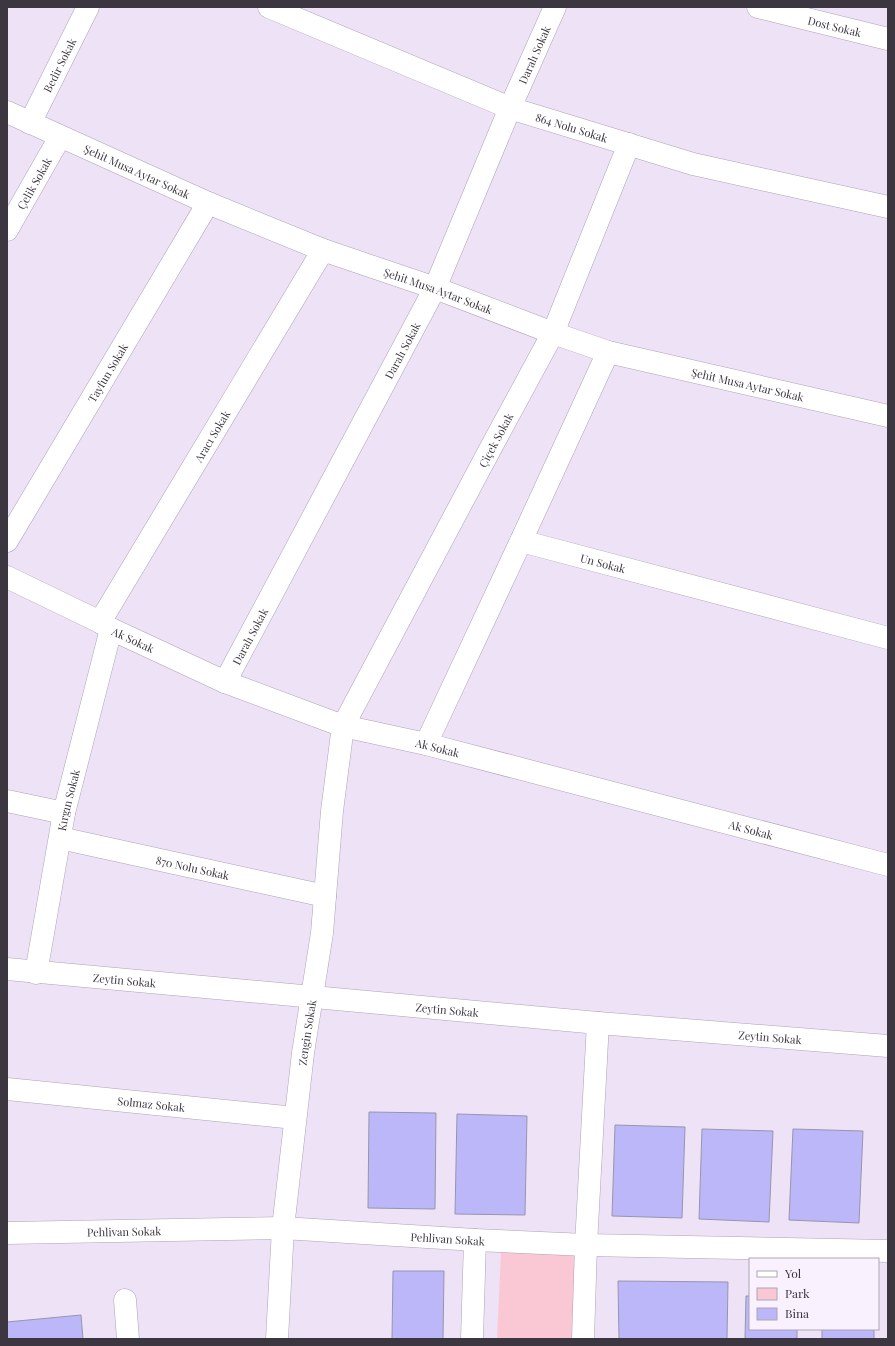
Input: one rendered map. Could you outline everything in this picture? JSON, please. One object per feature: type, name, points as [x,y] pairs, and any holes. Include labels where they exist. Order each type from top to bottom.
[{"type":"street","name":"Bedir Sokak","points":[[30,123],[88,7]]},
{"type":"street","name":"864 Nolu Sokak","points":[[269,7],[510,108],[693,164],[888,207]]},
{"type":"street","name":"Daralı Sokak","points":[[225,682],[435,288],[510,108],[555,7]]},
{"type":"street","name":"Dost Sokak","points":[[758,7],[812,14],[888,39]]},
{"type":"street","name":"Şehit Musa Aytar Sokak","points":[[7,112],[208,203],[323,250],[435,288],[608,352],[888,416]]},
{"type":"street","name":"Çelik Sokak","points":[[7,230],[60,136]]},
{"type":"street","name":"Çiçek Sokak","points":[[344,726],[483,462],[554,333],[629,144]]},
{"type":"street","name":"Tayfun Sokak","points":[[7,541],[208,203]]},
{"type":"street","name":"Aracı Sokak","points":[[105,626],[323,250]]},
{"type":"street","points":[[426,744],[608,352]]},
{"type":"street","name":"Un Sokak","points":[[521,541],[888,638]]},
{"type":"street","name":"Ak Sokak","points":[[7,577],[105,626],[225,682],[344,726],[426,744],[888,865]]},
{"type":"street","name":"Kırgın Sokak","points":[[36,973],[64,813],[105,626]]},
{"type":"street","name":"Zengin Sokak","points":[[277,1339],[283,1228],[295,1118],[303,1053],[322,933],[332,811],[344,726]]},
{"type":"street","points":[[7,801],[64,813]]},
{"type":"street","name":"870 Nolu Sokak","points":[[60,838],[325,896]]},
{"type":"street","name":"Zeytin Sokak","points":[[7,969],[36,973],[598,1023],[888,1046]]},
{"type":"street","points":[[583,1339],[586,1245],[598,1023]]},
{"type":"street","name":"Solmaz Sokak","points":[[7,1089],[295,1118]]},
{"type":"street","name":"Pehlivan Sokak","points":[[7,1233],[283,1228],[586,1245],[888,1251]]},
{"type":"street","points":[[472,1339],[476,1240]]},
{"type":"street","points":[[125,1300],[128,1339]]},
{"type":"green space","points":[[501,1251],[576,1255],[573,1339],[497,1339]]},
{"type":"building","points":[[369,1112],[436,1113],[435,1209],[368,1208]]},
{"type":"building","points":[[457,1114],[527,1116],[525,1215],[455,1214]]},
{"type":"building","points":[[615,1125],[685,1127],[682,1218],[612,1216]]},
{"type":"building","points":[[702,1129],[773,1131],[769,1222],[699,1219]]},
{"type":"building","points":[[793,1129],[863,1131],[859,1223],[789,1220]]},
{"type":"building","points":[[393,1271],[444,1271],[443,1339],[392,1339]]},
{"type":"building","points":[[618,1281],[728,1282],[727,1339],[619,1339]]},
{"type":"building","points":[[746,1296],[749,1296],[749,1330],[797,1330],[797,1339],[745,1339]]},
{"type":"building","points":[[81,1315],[83,1339],[7,1339],[7,1322]]},
{"type":"building","points":[[822,1330],[874,1330],[874,1339],[822,1339]]}]
